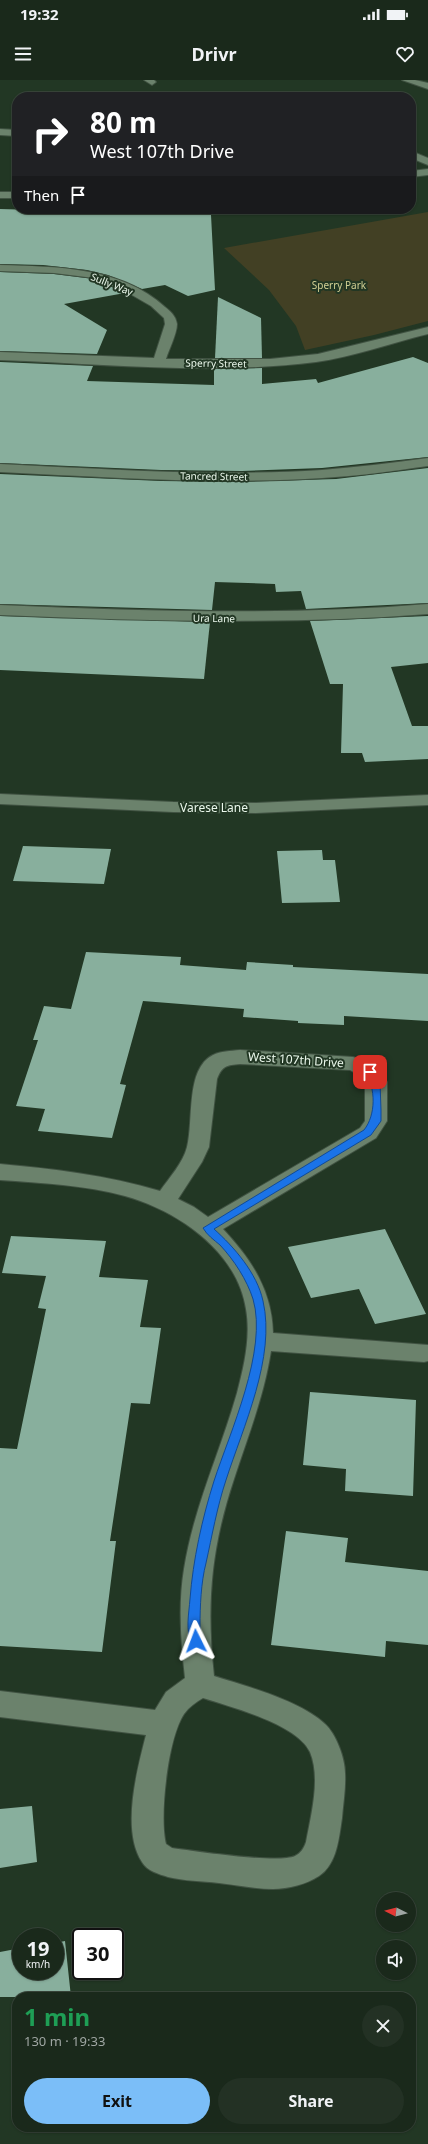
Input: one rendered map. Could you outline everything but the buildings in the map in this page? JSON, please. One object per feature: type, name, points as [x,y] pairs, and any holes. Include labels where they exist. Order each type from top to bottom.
[{"type":"street","points":[[406,80],[428,86]]},
{"type":"street","points":[[0,132],[12,133]]},
{"type":"street","points":[[416,156],[428,162]]},
{"type":"street","points":[[416,173],[428,172]]},
{"type":"street","points":[[0,194],[12,195]]},
{"type":"street","name":"Sully Way","points":[[0,268],[54,270],[96,275],[130,289],[155,304],[169,317],[171,324],[159,362]]},
{"type":"street","name":"Sperry Street","points":[[0,356],[248,364],[293,361],[340,353],[428,330]]},
{"type":"street","name":"Tancred Street","points":[[0,468],[181,476],[268,476],[320,474],[428,462]]},
{"type":"street","name":"Ura Lane","points":[[0,610],[221,618],[315,617],[428,609]]},
{"type":"street","name":"Varese Lane","points":[[0,799],[173,807],[256,808],[428,800]]},
{"type":"street","name":"West 107th Drive","points":[[165,1201],[191,1162],[198,1147],[206,1079],[211,1066],[221,1059],[240,1056],[353,1064],[370,1072],[376,1082],[377,1110],[376,1121],[368,1132],[208,1228]]},
{"type":"street","points":[[0,1172],[67,1178],[137,1191],[165,1201],[188,1214],[208,1228],[224,1244],[247,1274],[258,1300],[261,1329],[256,1365],[245,1409],[220,1482],[198,1569],[194,1626],[200,1684]]},
{"type":"street","points":[[259,1341],[424,1353]]},
{"type":"street","points":[[200,1684],[249,1701],[303,1724],[317,1737],[324,1750],[330,1773],[322,1843],[318,1856],[303,1869],[290,1873],[273,1874],[163,1861],[152,1850],[148,1832],[148,1810],[163,1724],[174,1704],[183,1694],[200,1684]]},
{"type":"street","points":[[0,1704],[163,1724]]},
{"type":"green space","name":"Sperry Park","points":[[428,212],[428,321],[374,335],[305,350],[296,326],[269,290],[224,248]]},
{"type":"route","points":[[196,1641],[194,1626],[198,1569],[220,1482],[245,1409],[256,1365],[261,1329],[258,1300],[247,1274],[224,1244],[208,1228],[368,1132],[376,1121],[377,1110],[376,1082],[370,1072]]}]
